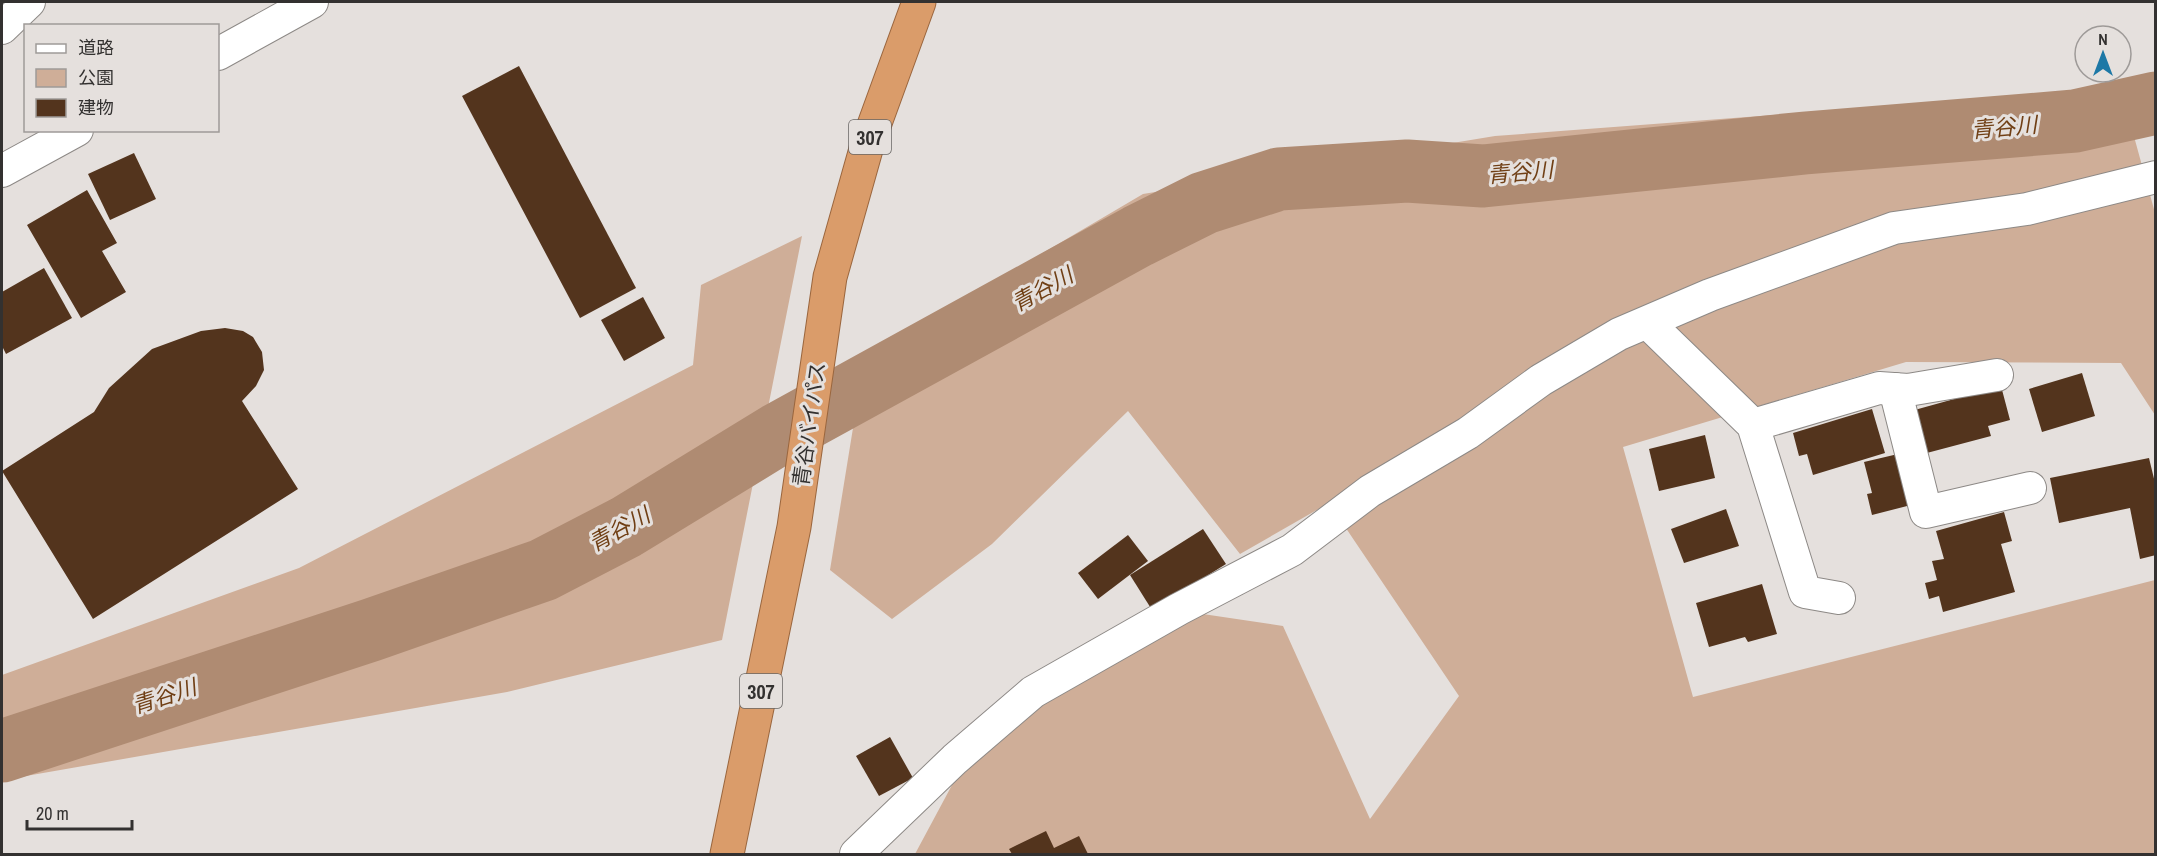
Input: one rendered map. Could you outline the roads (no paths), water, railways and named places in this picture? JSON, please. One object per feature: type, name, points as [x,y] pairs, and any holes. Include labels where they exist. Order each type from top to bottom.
[{"type":"highway","name":"青谷バイパス","points":[[727,855],[794,527],[830,277],[868,142],[920,2]]},
{"type":"street","points":[[2,28],[29,2]]},
{"type":"street","points":[[219,53],[312,2]]},
{"type":"street","points":[[2,171],[73,132]]},
{"type":"street","points":[[856,855],[955,759],[1032,692],[1179,609],[1292,550],[1371,491],[1468,433],[1541,380],[1619,334],[1710,295],[1894,228],[2027,209],[2156,177]]},
{"type":"street","points":[[1648,323],[1753,425],[1805,592],[1839,598]]},
{"type":"street","points":[[1753,425],[1879,388],[1908,390],[1997,375]]},
{"type":"street","points":[[1895,389],[1926,512],[2030,488]]},
{"type":"waterway","name":"青谷川","points":[[2,751],[371,630],[543,570],[626,527],[778,434],[1138,236],[1204,203],[1279,179],[1407,171],[1483,176],[1805,143],[2075,121],[2156,103]]}]
